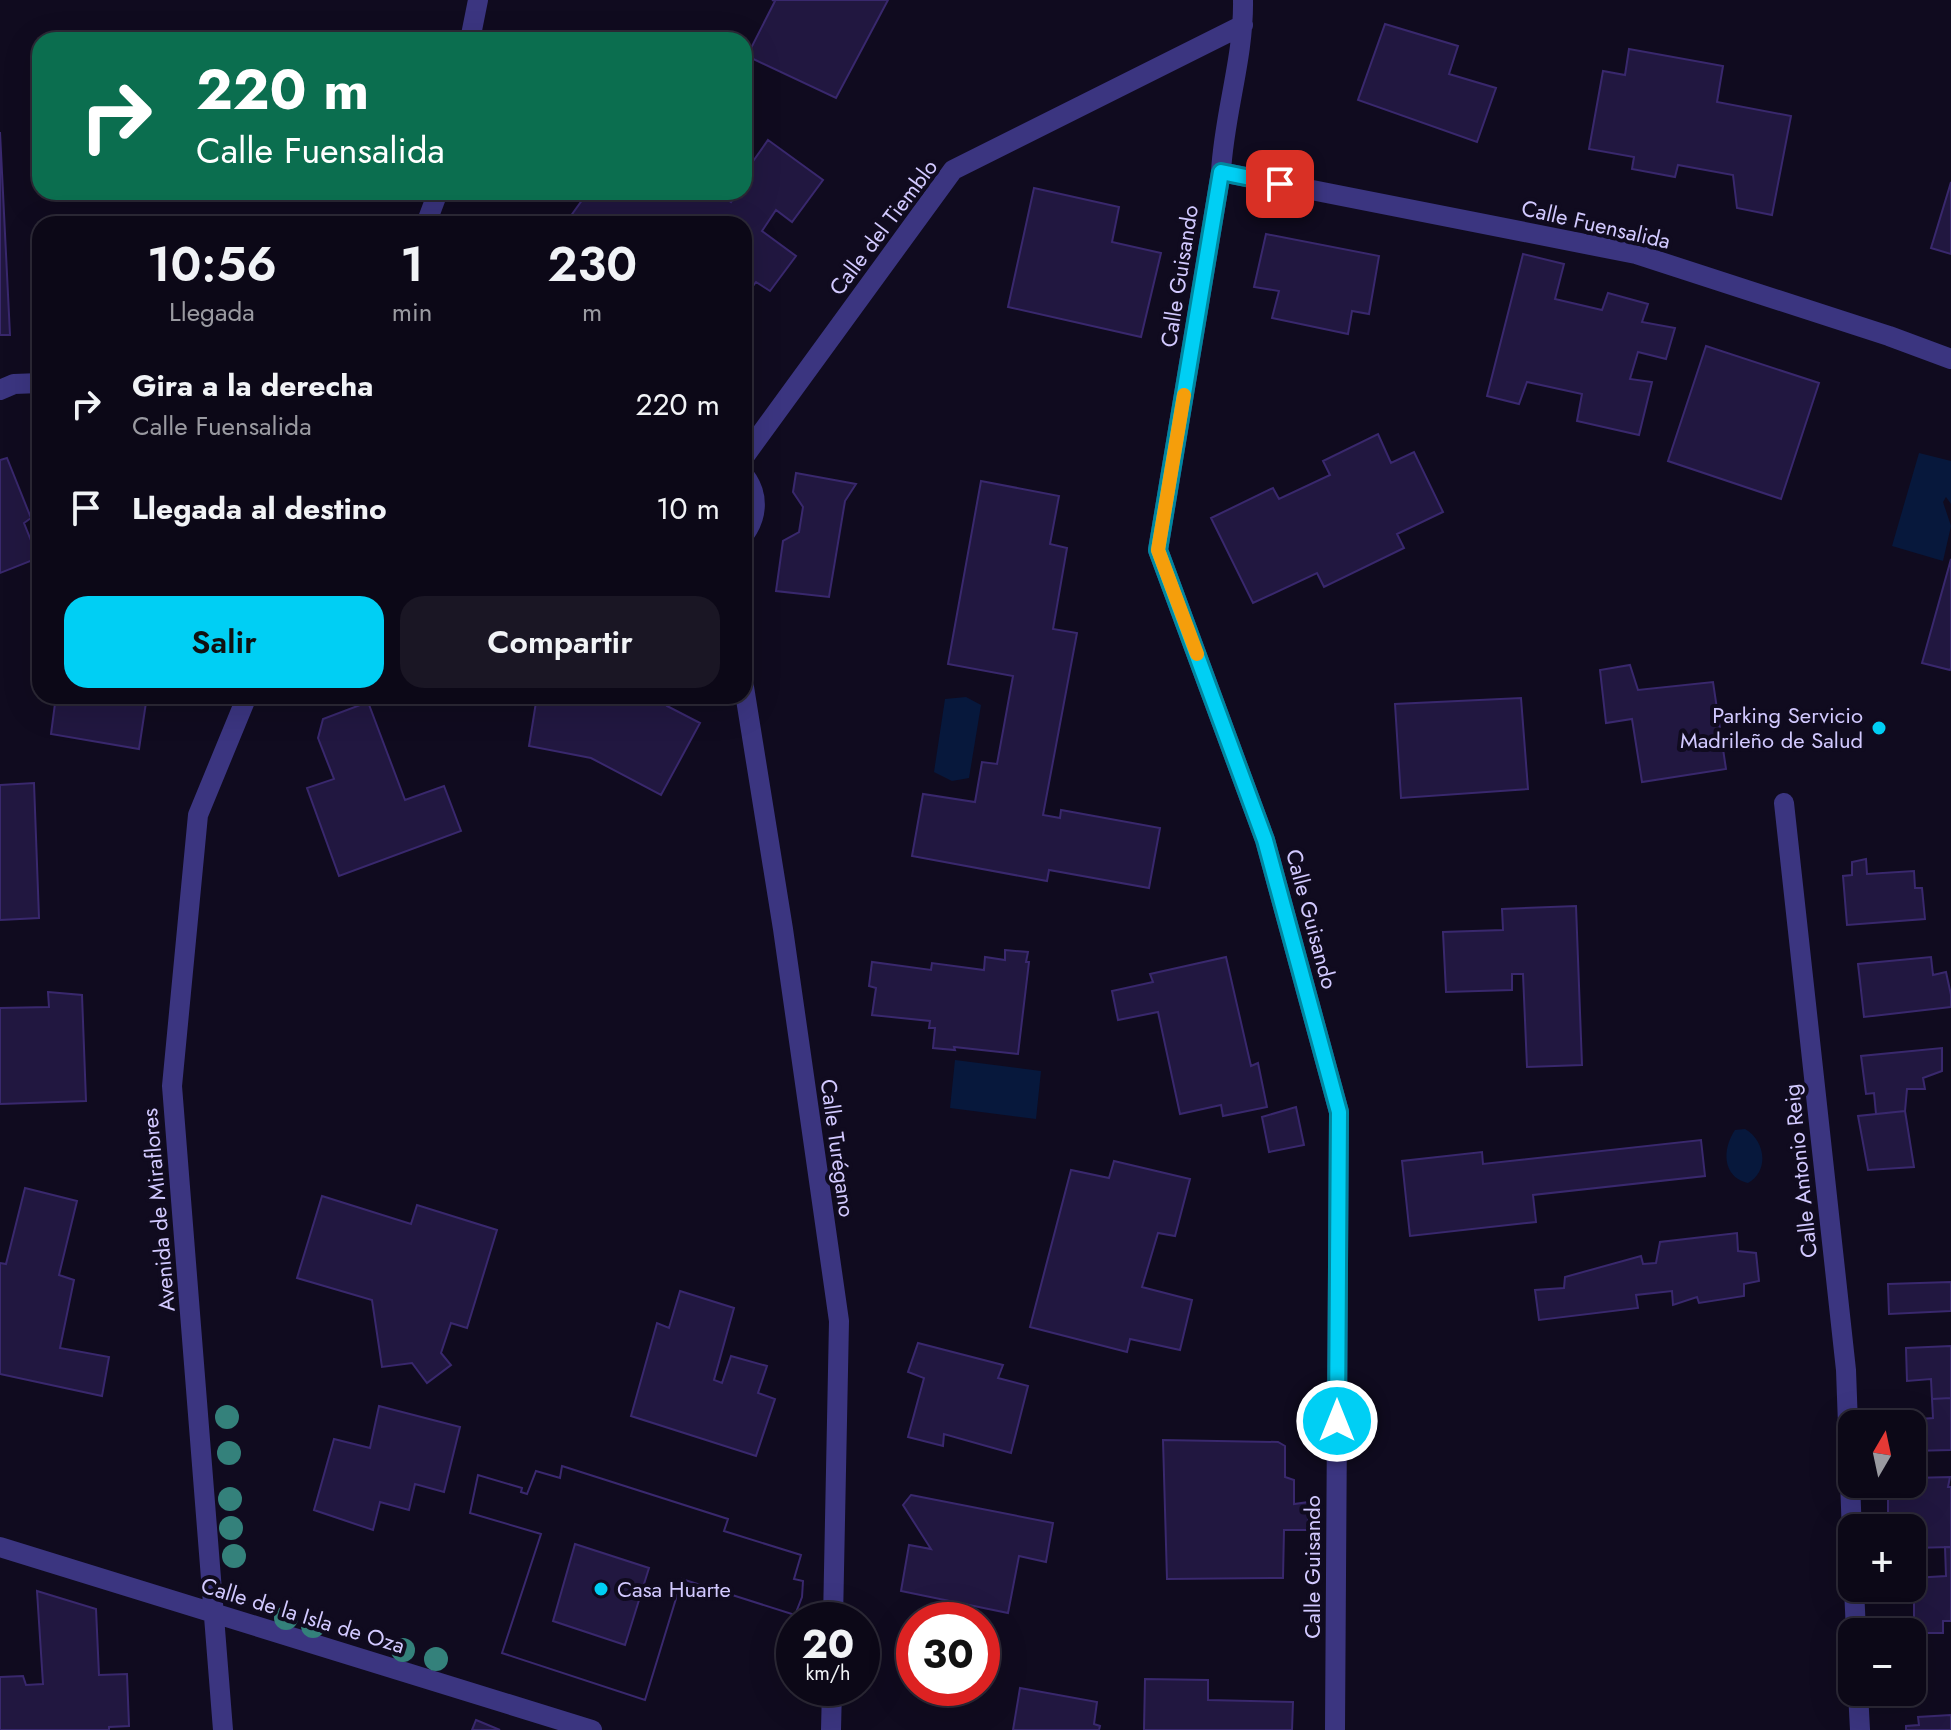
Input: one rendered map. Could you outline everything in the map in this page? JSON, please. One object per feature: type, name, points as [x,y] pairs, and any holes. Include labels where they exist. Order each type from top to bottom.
[{"type":"street","points":[[472,32],[478,0]]},
{"type":"street","name":"Calle Guisando","points":[[1243,0],[1243,25],[1222,147],[1221,172],[1158,550],[1265,840],[1339,1112],[1335,1730]]},
{"type":"street","name":"Calle del Tiemblo","points":[[752,446],[953,170],[1243,25]]},
{"type":"street","name":"Calle Fuensalida","points":[[1221,172],[1636,254],[1951,359]]},
{"type":"street","points":[[0,390],[14,384],[32,383]]},
{"type":"street","points":[[752,489],[756,506],[752,522]]},
{"type":"street","name":"Avenida de Miraflores","points":[[223,1730],[172,1086],[198,815],[244,704]]},
{"type":"street","name":"Calle Turégano","points":[[747,704],[783,929],[839,1321],[833,1602]]},
{"type":"street","name":"Calle Antonio Reig","points":[[1784,803],[1846,1370],[1851,1514]]},
{"type":"street","name":"Calle de la Isla de Oza","points":[[0,1547],[592,1730]]},
{"type":"street","points":[[831,1730],[832,1706]]},
{"type":"street","points":[[1859,1706],[1860,1730]]},
{"type":"water","points":[[1919,453],[1951,461],[1951,504],[1946,497],[1943,502],[1951,526],[1943,561],[1892,546]]},
{"type":"water","points":[[966,697],[981,705],[969,778],[952,781],[934,772],[945,699]]},
{"type":"water","points":[[955,1060],[1041,1071],[1036,1119],[950,1108]]},
{"type":"water","points":[[1745,1129],[1757,1140],[1762,1156],[1760,1171],[1748,1183],[1733,1175],[1727,1161],[1731,1137],[1735,1130]]},
{"type":"building","points":[[772,0],[888,0],[836,98],[752,58],[752,46],[775,1]]},
{"type":"building","points":[[1385,24],[1458,46],[1449,74],[1496,88],[1477,142],[1358,100]]},
{"type":"building","points":[[1629,49],[1723,66],[1717,102],[1791,116],[1772,215],[1737,208],[1733,175],[1678,165],[1675,177],[1632,169],[1634,157],[1589,149],[1603,71],[1625,75]]},
{"type":"building","points":[[0,132],[10,335],[0,335]]},
{"type":"building","points":[[768,140],[823,180],[792,222],[776,210],[762,231],[796,256],[770,291],[756,282],[752,287],[752,216],[571,216],[582,200],[752,200],[752,163]]},
{"type":"building","points":[[1951,182],[1951,254],[1931,248]]},
{"type":"building","points":[[1034,188],[1119,207],[1112,242],[1161,253],[1141,337],[1008,307]]},
{"type":"building","points":[[1266,234],[1379,256],[1369,314],[1352,311],[1348,334],[1272,318],[1279,291],[1254,287]]},
{"type":"building","points":[[1523,254],[1564,264],[1555,299],[1602,310],[1608,293],[1648,304],[1642,322],[1675,328],[1666,359],[1638,352],[1630,379],[1652,382],[1639,435],[1577,421],[1582,394],[1527,382],[1519,404],[1487,396]]},
{"type":"building","points":[[1706,346],[1819,383],[1781,499],[1668,461]]},
{"type":"building","points":[[1378,434],[1391,463],[1414,452],[1443,512],[1397,534],[1404,548],[1324,587],[1317,573],[1253,603],[1211,518],[1273,488],[1279,499],[1330,475],[1323,461]]},
{"type":"building","points":[[7,458],[31,518],[24,523],[32,543],[32,560],[0,573],[0,460]]},
{"type":"building","points":[[796,473],[856,484],[845,501],[829,597],[776,591],[783,541],[799,532],[803,507],[793,492]]},
{"type":"building","points":[[981,481],[1059,496],[1050,544],[1067,548],[1053,629],[1077,633],[1043,815],[1060,818],[1061,810],[1160,828],[1149,888],[1049,870],[1047,881],[912,856],[923,794],[975,802],[982,762],[997,764],[1013,676],[948,664]]},
{"type":"building","points":[[1951,559],[1951,668],[1950,670],[1922,663]]},
{"type":"building","points":[[1630,665],[1638,690],[1713,682],[1726,769],[1642,782],[1632,719],[1606,723],[1600,670]]},
{"type":"building","points":[[1521,698],[1528,789],[1401,798],[1395,704]]},
{"type":"building","points":[[55,704],[146,704],[139,749],[51,734]]},
{"type":"building","points":[[369,704],[405,800],[444,786],[461,831],[339,876],[307,788],[334,779],[318,738],[323,719]]},
{"type":"building","points":[[536,704],[668,704],[700,723],[661,795],[591,758],[529,746]]},
{"type":"building","points":[[34,783],[39,918],[0,920],[0,785]]},
{"type":"building","points":[[1866,859],[1867,874],[1914,871],[1915,888],[1922,888],[1925,919],[1847,925],[1843,876],[1852,875],[1852,862]]},
{"type":"building","points":[[1576,906],[1582,1065],[1527,1067],[1523,974],[1512,974],[1512,990],[1446,992],[1443,932],[1503,930],[1502,909]]},
{"type":"building","points":[[1005,950],[1028,952],[1018,1054],[954,1047],[955,1050],[933,1048],[935,1028],[929,1028],[930,1021],[872,1015],[876,988],[869,986],[872,962],[931,970],[932,963],[984,970],[985,957],[1005,960]]},
{"type":"building","points":[[1226,957],[1251,1066],[1258,1063],[1267,1107],[1223,1116],[1221,1105],[1180,1114],[1158,1012],[1118,1020],[1112,991],[1153,982],[1150,974]]},
{"type":"building","points":[[1931,957],[1933,975],[1946,972],[1951,1007],[1864,1017],[1858,964]]},
{"type":"building","points":[[48,992],[82,995],[86,1101],[0,1104],[0,1008],[49,1007]]},
{"type":"building","points":[[1942,1048],[1942,1071],[1923,1078],[1925,1089],[1907,1089],[1905,1111],[1876,1114],[1874,1093],[1866,1094],[1861,1056]]},
{"type":"building","points":[[1296,1107],[1304,1145],[1269,1152],[1262,1117]]},
{"type":"building","points":[[1905,1111],[1914,1167],[1868,1170],[1858,1116]]},
{"type":"building","points":[[1701,1140],[1705,1176],[1533,1195],[1536,1222],[1410,1236],[1402,1161],[1482,1152],[1483,1164]]},
{"type":"building","points":[[1114,1161],[1190,1179],[1175,1236],[1158,1233],[1142,1287],[1192,1300],[1180,1350],[1130,1339],[1127,1352],[1030,1327],[1071,1170],[1109,1178]]},
{"type":"building","points":[[25,1188],[77,1201],[59,1275],[74,1280],[60,1348],[109,1357],[102,1396],[0,1374],[0,1263],[6,1264]]},
{"type":"building","points":[[322,1196],[411,1224],[417,1205],[497,1230],[467,1328],[451,1323],[441,1353],[451,1365],[427,1383],[412,1363],[382,1367],[372,1300],[297,1278]]},
{"type":"building","points":[[1737,1233],[1738,1251],[1756,1253],[1759,1281],[1744,1284],[1744,1296],[1699,1303],[1697,1297],[1673,1305],[1672,1291],[1636,1295],[1638,1308],[1539,1320],[1535,1290],[1564,1288],[1565,1277],[1641,1256],[1643,1264],[1656,1263],[1660,1242]]},
{"type":"building","points":[[1951,1282],[1951,1311],[1889,1314],[1888,1284]]},
{"type":"building","points":[[680,1291],[734,1308],[714,1380],[722,1383],[731,1356],[767,1366],[758,1393],[775,1399],[756,1456],[631,1416],[657,1323],[669,1328]]},
{"type":"building","points":[[918,1343],[1003,1365],[998,1378],[1028,1386],[1011,1453],[944,1434],[943,1446],[908,1437],[924,1378],[908,1372]]},
{"type":"building","points":[[1951,1346],[1951,1398],[1932,1399],[1931,1379],[1907,1381],[1906,1348]]},
{"type":"building","points":[[1951,1398],[1951,1450],[1926,1451],[1926,1419],[1933,1418],[1932,1399]]},
{"type":"building","points":[[379,1406],[460,1427],[444,1492],[415,1484],[409,1510],[380,1502],[373,1530],[314,1510],[334,1439],[370,1448]]},
{"type":"building","points":[[1163,1440],[1278,1442],[1285,1446],[1285,1477],[1294,1480],[1294,1504],[1309,1502],[1308,1530],[1284,1530],[1283,1578],[1167,1579]]},
{"type":"building","name":"Casa Huarte","points":[[562,1466],[728,1519],[724,1531],[801,1555],[794,1579],[803,1581],[800,1602],[776,1602],[776,1609],[682,1579],[645,1700],[502,1653],[541,1534],[470,1513],[478,1475],[522,1488],[521,1492],[527,1494],[536,1471],[560,1478]],"holes":[[[575,1544],[649,1568],[625,1645],[553,1621]]]},
{"type":"building","name":"Casa Huarte","points":[[562,1466],[728,1519],[724,1531],[801,1555],[794,1579],[803,1581],[800,1602],[776,1602],[776,1609],[682,1579],[645,1700],[502,1653],[541,1534],[470,1513],[478,1475],[522,1488],[521,1492],[527,1494],[536,1471],[560,1478]]},
{"type":"building","points":[[1950,1477],[1951,1547],[1926,1548],[1926,1514],[1888,1514],[1888,1498],[1926,1498],[1926,1478]]},
{"type":"building","points":[[911,1495],[1053,1523],[1046,1562],[1019,1556],[1008,1613],[1000,1611],[1000,1602],[954,1602],[901,1591],[909,1545],[931,1549],[903,1505]]},
{"type":"building","points":[[1945,1547],[1951,1547],[1951,1621],[1943,1621],[1943,1633],[1926,1633],[1926,1618],[1914,1618],[1914,1602],[1926,1602],[1926,1577],[1946,1576]]},
{"type":"building","points":[[37,1591],[96,1609],[99,1675],[127,1674],[129,1726],[109,1727],[109,1730],[0,1730],[0,1677],[23,1676],[26,1685],[43,1684]]},
{"type":"building","points":[[1145,1679],[1208,1680],[1208,1700],[1293,1702],[1292,1730],[1144,1730]]},
{"type":"building","points":[[1020,1688],[1097,1702],[1094,1724],[1100,1726],[1099,1730],[1013,1730]]},
{"type":"building","points":[[1951,1715],[1951,1730],[1906,1730],[1906,1726],[1919,1725],[1918,1717]]},
{"type":"building","points":[[476,1720],[500,1730],[472,1730]]},
{"type":"slow traffic","points":[[1184,395],[1158,550],[1197,654]]},
{"type":"place","name":"Parking Servicio Madrileño de Salud","points":[[1879,728]]},
{"type":"place","name":"Casa Huarte","points":[[601,1589]]},
{"type":"route","points":[[1280,184],[1221,172],[1158,550],[1265,840],[1339,1112],[1337,1421]]}]
